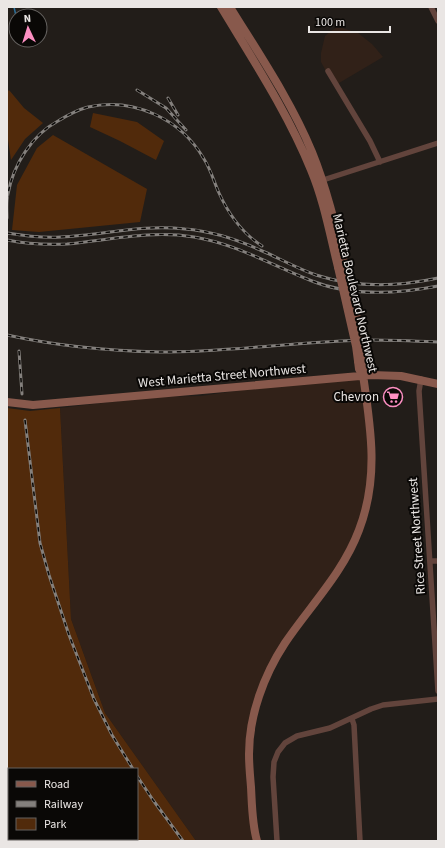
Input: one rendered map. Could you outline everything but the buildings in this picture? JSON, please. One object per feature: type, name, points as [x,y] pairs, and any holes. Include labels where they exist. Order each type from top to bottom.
[{"type":"main road","points":[[221,7],[290,126],[319,182]]},
{"type":"main road","points":[[230,7],[288,102],[313,153],[319,182]]},
{"type":"main road","name":"Marietta Boulevard Northwest","points":[[258,841],[252,806],[249,753],[255,711],[261,691],[269,672],[285,644],[345,558],[359,530],[368,501],[372,466],[372,442],[363,375],[359,368],[364,349],[341,267],[334,220],[319,182]]},
{"type":"main road","name":"West Marietta Street Northwest","points":[[7,402],[33,405],[363,375],[401,376],[438,384]]},
{"type":"street","points":[[431,7],[438,21]]},
{"type":"street","points":[[328,71],[370,141],[380,162]]},
{"type":"street","points":[[319,182],[438,143]]},
{"type":"street","name":"Rice Street Northwest","points":[[421,380],[419,391],[438,691]]},
{"type":"street","points":[[430,561],[438,561]]},
{"type":"street","points":[[277,841],[273,777],[274,762],[278,752],[286,743],[297,736],[330,728],[383,705],[438,699]]},
{"type":"street","points":[[352,718],[354,725],[360,841]]},
{"type":"shaded area","points":[[336,28],[342,28],[358,33],[372,44],[383,57],[334,86],[321,62],[321,53],[325,36]]},
{"type":"shaded area","points":[[364,372],[374,483],[350,548],[260,690],[246,779],[257,841],[196,841],[105,713],[71,619],[60,408],[153,397],[201,396]]},
{"type":"green space","points":[[9,90],[24,108],[43,123],[25,139],[11,160],[7,133],[7,92]]},
{"type":"green space","points":[[93,113],[137,122],[164,141],[156,160],[90,127]]},
{"type":"green space","points":[[53,135],[147,189],[140,222],[39,232],[12,230],[17,185],[37,148]]},
{"type":"green space","points":[[7,408],[30,411],[60,408],[71,619],[105,713],[196,841],[7,841]]},
{"type":"railway","points":[[137,90],[166,108],[186,130]]},
{"type":"railway","points":[[168,98],[178,115]]},
{"type":"railway","points":[[7,218],[7,197],[14,172],[25,152],[40,134],[62,119],[84,108],[105,105],[122,105],[155,114],[169,122],[183,133],[194,145],[209,167],[217,189],[232,216],[242,229],[262,246]]},
{"type":"railway","points":[[7,233],[54,237],[154,228],[185,229],[233,239],[316,275],[346,282],[377,285],[407,283],[438,278]]},
{"type":"railway","points":[[7,240],[44,244],[67,244],[130,236],[178,235],[210,240],[240,250],[312,281],[343,290],[359,292],[391,292],[438,286]]},
{"type":"railway","points":[[7,335],[83,347],[160,352],[187,352],[345,341],[380,340],[438,342]]},
{"type":"railway","points":[[19,351],[22,394]]},
{"type":"railway","points":[[25,420],[40,543],[49,575],[69,635],[94,699],[112,735],[132,768]]},
{"type":"railway","points":[[138,778],[183,841]]},
{"type":"place","name":"Chevron","points":[[393,397]]}]
